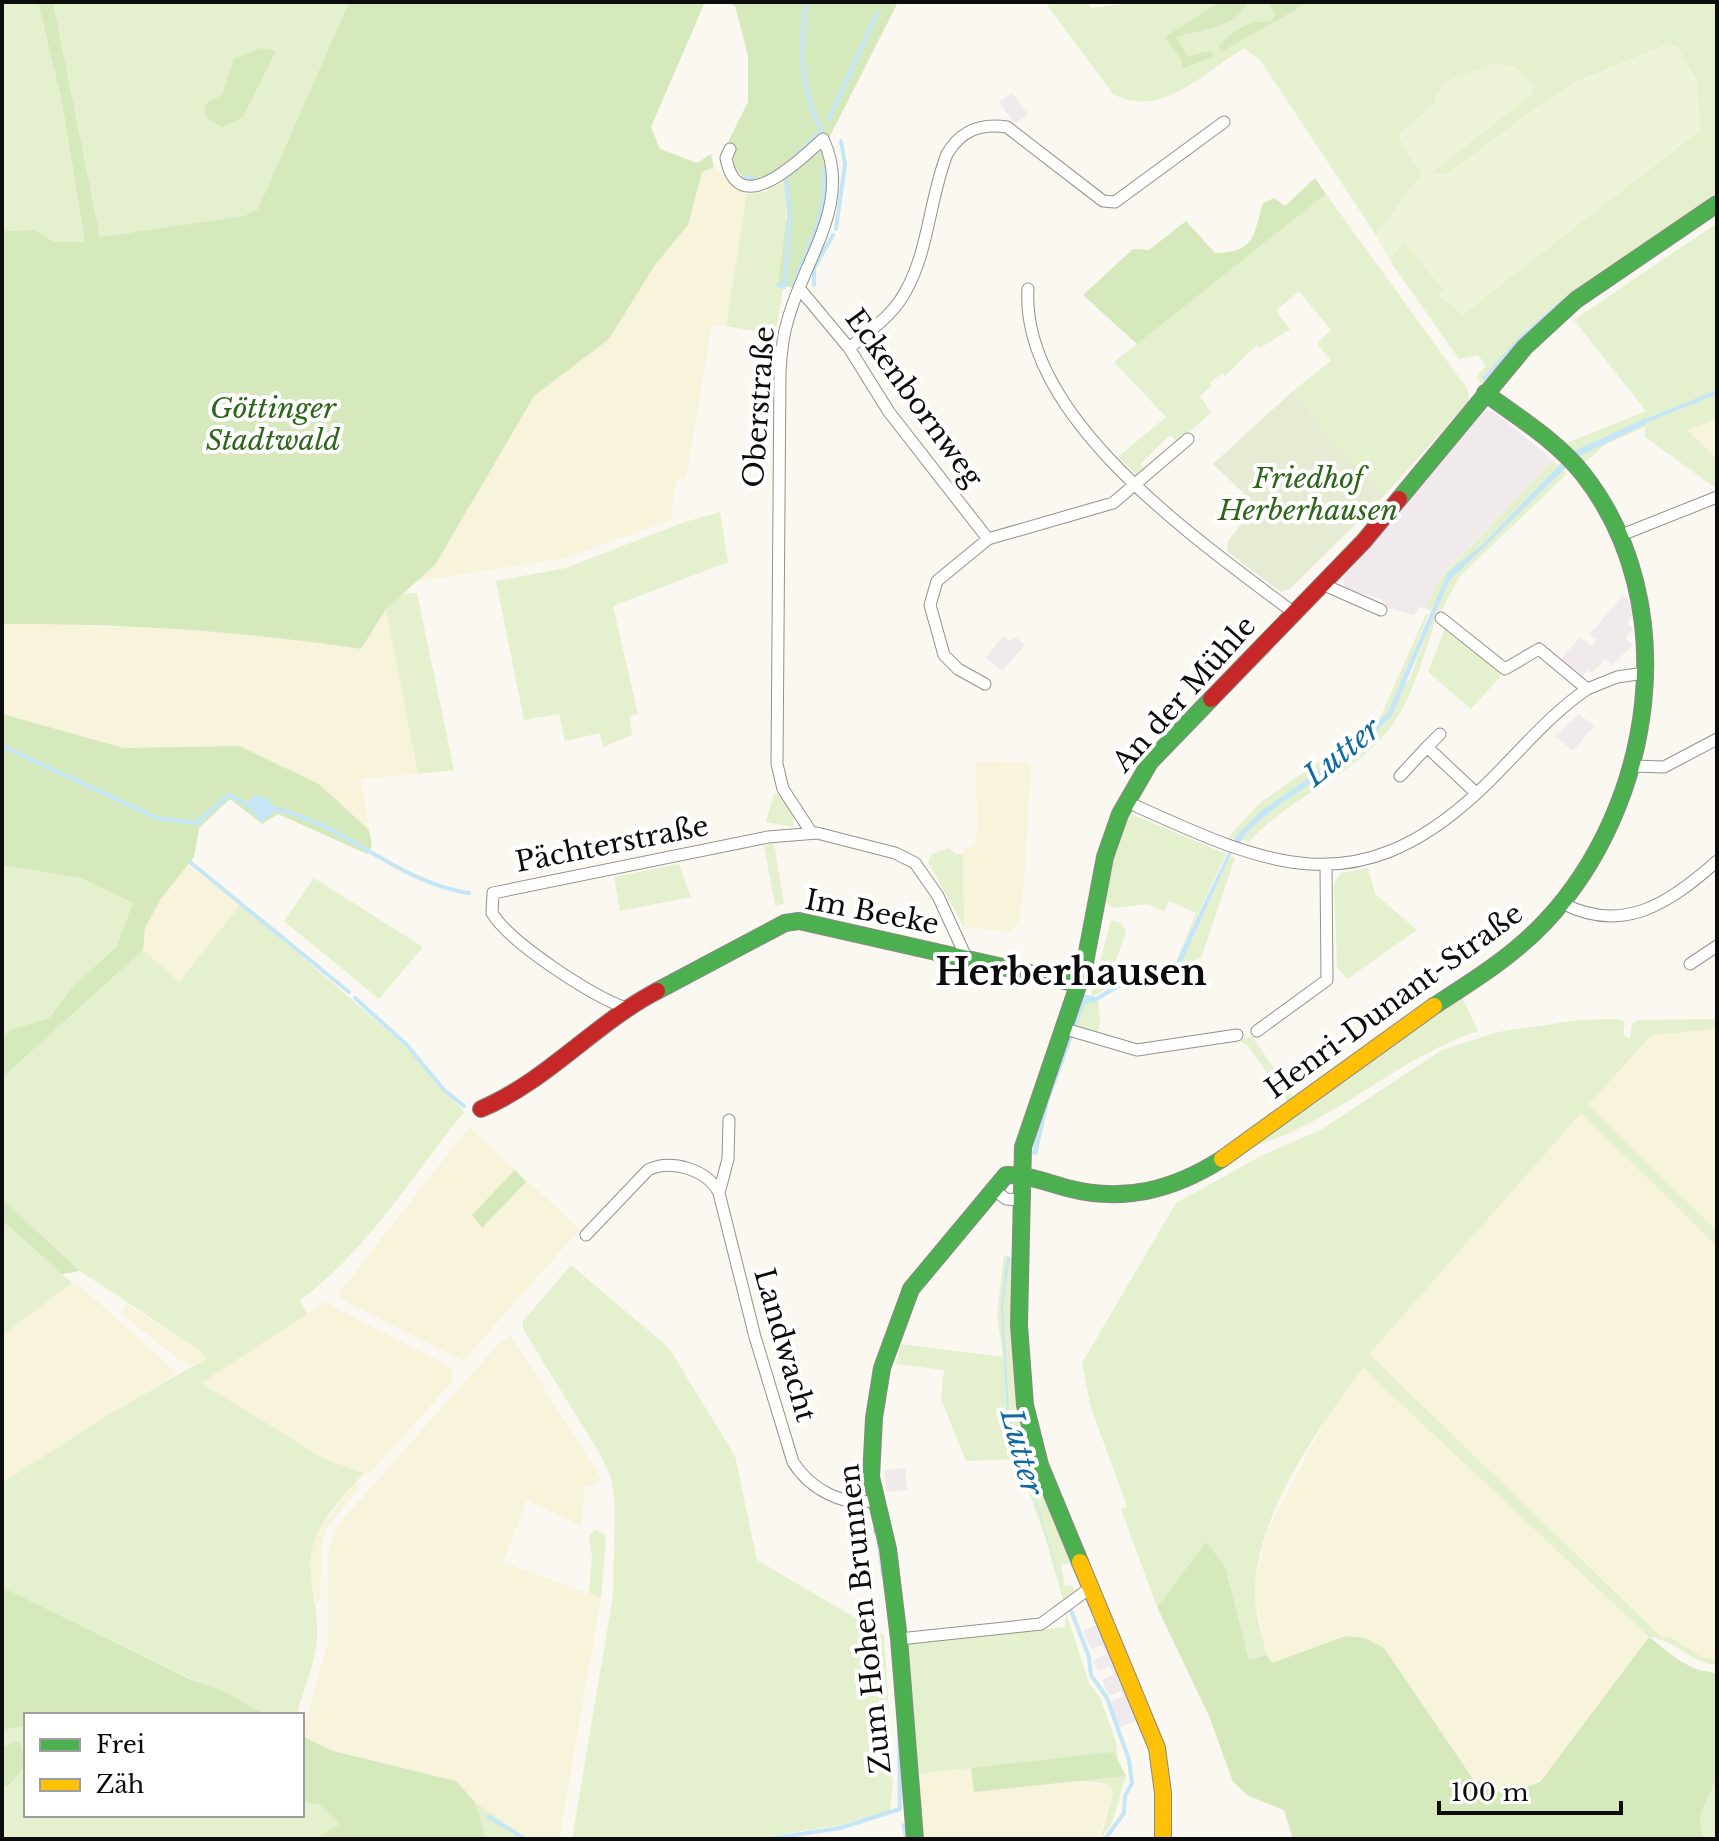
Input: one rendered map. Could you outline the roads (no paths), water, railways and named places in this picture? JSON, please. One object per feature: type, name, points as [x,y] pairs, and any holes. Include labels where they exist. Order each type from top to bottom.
[{"type":"street","points":[[849,348],[883,319],[907,288],[918,263],[947,154],[957,140],[974,128],[991,125],[1007,127],[1103,201],[1115,202],[1224,122]]},
{"type":"street","name":"Oberstraße","points":[[730,149],[726,158],[733,175],[746,184],[758,186],[779,178],[823,139],[834,179],[831,206],[787,321],[780,372],[779,779],[811,832]]},
{"type":"street","name":"An der Mühle","points":[[1163,1839],[1163,1793],[1157,1748],[1040,1465],[1023,1402],[1016,1329],[1021,1200],[1018,1175],[1026,1135],[1068,1030],[1091,944],[1107,847],[1125,801],[1150,762],[1384,517],[1525,347],[1576,300],[1717,204]]},
{"type":"street","name":"Eckenbornweg","points":[[799,288],[849,348],[889,412],[988,539]]},
{"type":"street","points":[[1028,289],[1026,317],[1058,390],[1085,431],[1135,488],[1294,613]]},
{"type":"street","name":"Henri-Dunant-Straße","points":[[1018,1175],[1101,1195],[1140,1194],[1176,1183],[1252,1138],[1386,1037],[1506,955],[1562,903],[1607,834],[1632,766],[1645,673],[1641,604],[1619,536],[1577,467],[1485,393]]},
{"type":"street","points":[[985,684],[958,669],[944,655],[930,605],[937,581],[988,539],[1096,510],[1135,488],[1188,439]]},
{"type":"street","points":[[1619,536],[1717,497]]},
{"type":"street","points":[[1322,584],[1381,610]]},
{"type":"street","points":[[1441,618],[1505,669],[1539,649],[1587,689]]},
{"type":"street","points":[[1125,801],[1218,843],[1271,860],[1326,866],[1369,859],[1401,847],[1442,822],[1587,689],[1617,677],[1645,673]]},
{"type":"street","points":[[1400,776],[1440,734]]},
{"type":"street","points":[[1632,766],[1664,767],[1717,739]]},
{"type":"street","points":[[1427,747],[1476,793]]},
{"type":"street","points":[[811,832],[895,853],[915,863],[931,883],[966,957]]},
{"type":"street","name":"Pächterstraße","points":[[626,1008],[588,990],[534,952],[492,913],[491,897],[497,891],[811,832]]},
{"type":"street","points":[[1562,903],[1595,918],[1628,915],[1663,900],[1717,861]]},
{"type":"street","points":[[1257,1031],[1327,980],[1326,866]]},
{"type":"street","name":"Im Beeke","points":[[481,1109],[512,1096],[626,1008],[718,961],[771,928],[788,922],[846,929],[1078,984]]},
{"type":"street","points":[[1690,964],[1717,946]]},
{"type":"street","points":[[1068,1030],[1137,1050],[1237,1035]]},
{"type":"street","name":"Landwacht","points":[[729,1120],[728,1159],[719,1193],[755,1337],[793,1462],[802,1477],[847,1503],[876,1500]]},
{"type":"street","points":[[586,1235],[648,1170],[660,1164],[700,1174],[713,1182],[719,1193]]},
{"type":"street","name":"Zum Hohen Brunnen","points":[[915,1839],[899,1639],[888,1549],[871,1477],[874,1418],[891,1339],[911,1289],[992,1188],[1006,1175],[1018,1175]]},
{"type":"street","points":[[992,1188],[1006,1199],[1021,1200]]},
{"type":"street","points":[[899,1639],[1041,1624],[1090,1588]]},
{"type":"water","points":[[1646,418],[1646,424],[1577,457],[1449,581],[1392,715],[1357,752],[1273,809],[1248,831],[1230,856],[1180,966],[1128,983],[1095,1002],[1085,1004],[1049,1102],[1037,1155],[1032,1154],[1045,1096],[1081,994],[1096,997],[1120,982],[1169,968],[1176,962],[1236,836],[1261,811],[1354,747],[1388,712],[1448,572],[1481,546],[1572,452]]},
{"type":"water","points":[[254,795],[267,798],[277,810],[261,822],[246,805]]},
{"type":"water","points":[[1007,1256],[1010,1257],[1003,1305],[1009,1413],[1064,1592],[1007,1413],[1001,1305]]},
{"type":"waterway","points":[[794,158],[822,130],[805,84],[803,35],[806,2]]},
{"type":"waterway","points":[[829,119],[877,13]]},
{"type":"waterway","points":[[836,229],[845,164],[841,141]]},
{"type":"waterway","points":[[793,285],[820,214],[824,168]]},
{"type":"waterway","points":[[746,177],[759,181]]},
{"type":"waterway","points":[[778,285],[784,287],[790,217],[786,180]]},
{"type":"waterway","points":[[814,285],[814,268],[833,235]]},
{"type":"waterway","points":[[1485,378],[1519,340],[1563,301]]},
{"type":"waterway","name":"Lutter","points":[[1643,422],[1717,392]]},
{"type":"waterway","points":[[2,746],[157,818],[197,823],[229,795],[250,806]]},
{"type":"waterway","points":[[274,809],[324,827],[419,878],[469,893]]},
{"type":"waterway","points":[[191,863],[349,992]]},
{"type":"waterway","points":[[355,998],[407,1045],[444,1090],[464,1106]]},
{"type":"waterway","points":[[879,1544],[883,1575]]},
{"type":"waterway","name":"Lutter","points":[[1070,1608],[1089,1657],[1091,1675],[1107,1698],[1129,1760],[1132,1783],[1125,1796],[1124,1813],[1105,1839]]},
{"type":"waterway","points":[[768,1839],[840,1828],[900,1809],[899,1731]]},
{"type":"waterway","points":[[489,1817],[525,1839]]},
{"type":"waterway","points":[[904,1825],[906,1839]]},
{"type":"district","name":"Herberhausen","points":[[1071,972]]},
{"type":"park label","name":"Göttinger Stadtwald","points":[[273,424]]},
{"type":"park label","name":"Friedhof Herberhausen","points":[[1308,494]]}]
